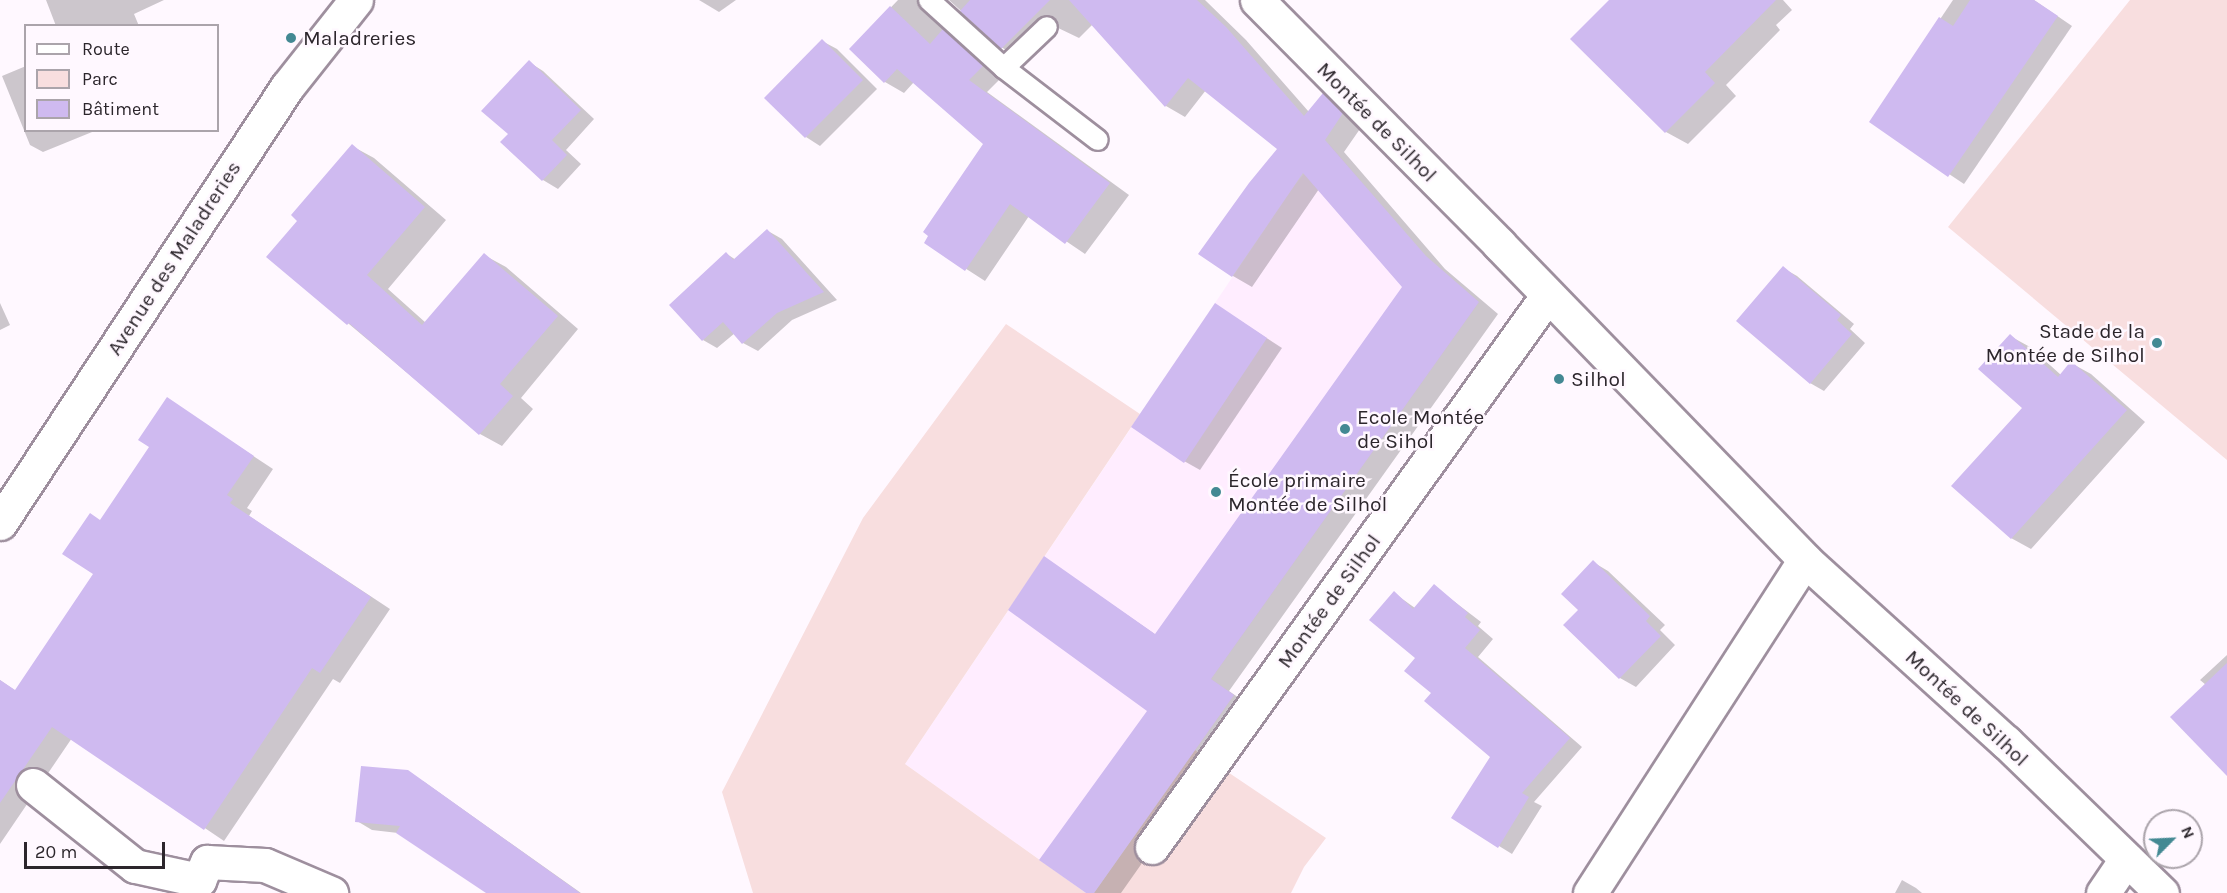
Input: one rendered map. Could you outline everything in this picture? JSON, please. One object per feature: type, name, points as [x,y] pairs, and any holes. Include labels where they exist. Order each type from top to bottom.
[{"type":"street","name":"Avenue des Maladreries","points":[[0,523],[287,87],[356,0]]},
{"type":"street","name":"Montée de Silhol","points":[[1257,0],[1499,244],[1805,560],[2006,742],[2162,893]]},
{"type":"street","name":"Montée de Silhol","points":[[1152,847],[1547,296]]},
{"type":"street","points":[[1590,893],[1805,560]]},
{"type":"street","points":[[33,785],[135,866],[199,880],[207,862],[265,865],[331,893]]},
{"type":"street","points":[[2103,893],[2126,859]]},
{"type":"lane","points":[[929,0],[1004,68],[1098,140]]},
{"type":"lane","points":[[1004,68],[1047,27]]},
{"type":"shaded area","name":"École primaire Montée de Silhol","points":[[1329,144],[1424,255],[1479,302],[1211,679],[1234,695],[1094,893],[1086,893],[905,764],[1293,187]]},
{"type":"green space","name":"Stade de la Montée de Silhol","points":[[2130,0],[2227,0],[2227,460],[1948,227]]},
{"type":"green space","points":[[1006,324],[1140,414],[905,764],[1086,893],[753,893],[722,792],[863,518]]},
{"type":"green space","points":[[1195,750],[1326,838],[1304,867],[1291,893],[1094,893]]},
{"type":"building","points":[[970,0],[1050,0],[1001,49],[960,11]]},
{"type":"building","points":[[1069,0],[1197,0],[1226,27],[1304,116],[1323,93],[1343,113],[1325,140],[1426,256],[1479,302],[1211,679],[1234,695],[1094,893],[1086,893],[1039,860],[1147,711],[1008,610],[1044,556],[1155,634],[1402,287],[1303,173],[1232,277],[1198,254],[1249,183],[1277,149],[1188,78],[1165,107]]},
{"type":"building","points":[[1609,0],[1776,0],[1705,72],[1715,83],[1665,133],[1570,39]]},
{"type":"building","points":[[1970,0],[2034,0],[2058,16],[1948,177],[1869,122],[1939,17],[1953,26]]},
{"type":"building","points":[[890,6],[930,44],[943,29],[983,66],[969,80],[1110,183],[1065,244],[1010,204],[965,271],[924,243],[928,236],[923,232],[983,144],[897,69],[884,83],[849,49]]},
{"type":"building","points":[[822,39],[863,80],[805,138],[764,98]]},
{"type":"building","points":[[529,60],[581,110],[552,140],[567,155],[542,181],[500,142],[508,134],[481,111]]},
{"type":"building","points":[[352,144],[425,207],[367,275],[422,325],[484,253],[558,316],[500,384],[513,396],[479,435],[349,323],[347,325],[266,257],[297,221],[291,215]]},
{"type":"building","points":[[767,229],[824,292],[777,313],[742,344],[723,322],[702,341],[669,305],[726,252],[733,260]]},
{"type":"building","points":[[1783,266],[1841,315],[1837,320],[1852,334],[1810,384],[1736,321]]},
{"type":"building","points":[[1215,303],[1267,338],[1184,463],[1131,427]]},
{"type":"building","points":[[2010,334],[2058,377],[2071,361],[2127,410],[2011,539],[1951,486],[2022,408],[1978,369]]},
{"type":"building","points":[[167,397],[254,456],[227,495],[233,499],[230,503],[371,597],[320,673],[312,668],[204,830],[52,727],[0,803],[0,680],[15,690],[93,574],[62,554],[90,513],[100,520],[149,447],[138,440]]},
{"type":"building","points":[[1593,560],[1650,616],[1646,621],[1661,636],[1619,679],[1563,625],[1578,610],[1561,594]]},
{"type":"building","points":[[1434,584],[1468,613],[1465,617],[1480,630],[1465,648],[1570,738],[1522,793],[1529,797],[1498,848],[1451,818],[1490,757],[1424,701],[1431,693],[1404,671],[1415,658],[1369,620],[1394,591],[1413,609]]},
{"type":"building","points":[[2227,663],[2227,776],[2170,717]]},
{"type":"building","points":[[361,766],[408,770],[580,893],[486,893],[396,833],[400,826],[355,822]]},
{"type":"place","name":"Maladreries","points":[[291,38]]},
{"type":"place","name":"Stade de la Montée de Silhol","points":[[2157,343]]},
{"type":"place","name":"Silhol","points":[[1559,379]]},
{"type":"place","name":"Ecole Montée de Sihol","points":[[1345,429]]},
{"type":"place","name":"École primaire Montée de Silhol","points":[[1216,492]]}]
